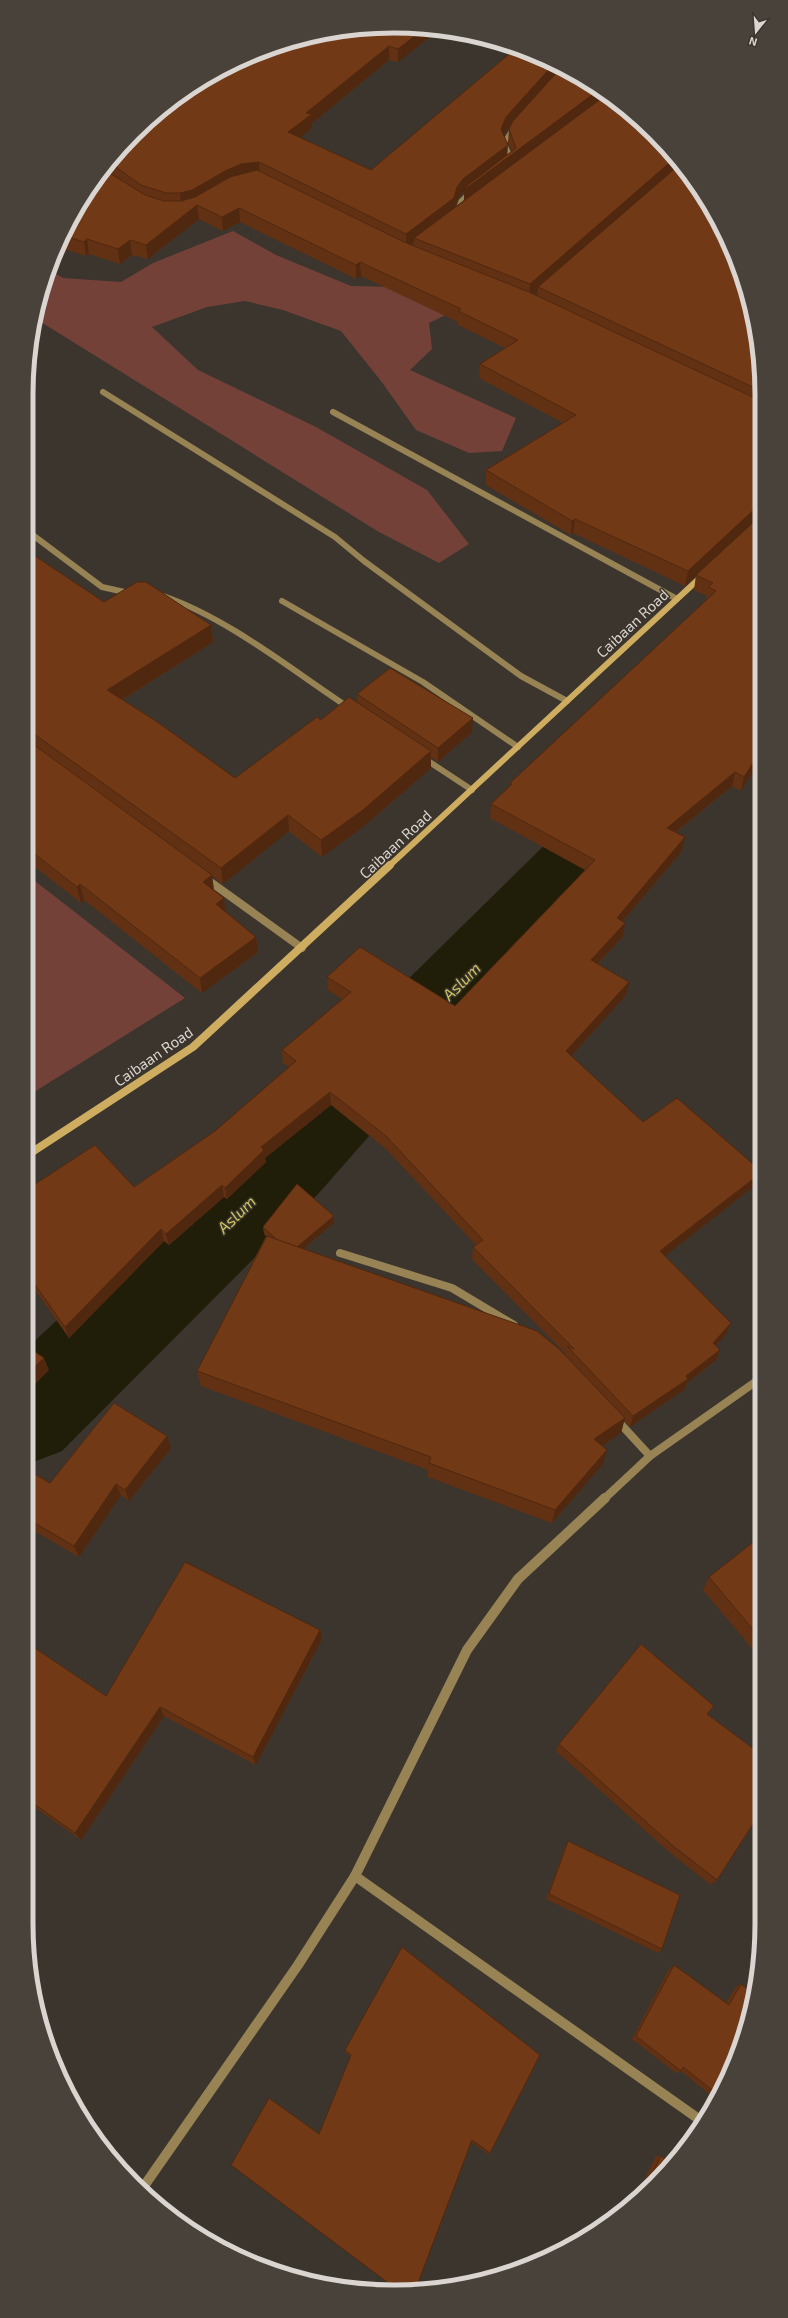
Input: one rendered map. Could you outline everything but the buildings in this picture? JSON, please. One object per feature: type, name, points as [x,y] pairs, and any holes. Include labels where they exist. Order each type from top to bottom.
[{"type":"street","points":[[508,165],[512,160],[504,143],[509,133],[519,121]]},
{"type":"street","points":[[462,212],[456,216],[461,201],[475,188]]},
{"type":"street","points":[[104,392],[335,537],[364,561],[521,676],[567,701]]},
{"type":"street","points":[[333,412],[677,599]]},
{"type":"street","points":[[33,535],[102,587],[134,593]]},
{"type":"street","name":"Caibaan Road","points":[[33,1151],[193,1047],[302,948],[710,569]]},
{"type":"street","points":[[154,595],[186,604],[218,621],[355,712]]},
{"type":"street","points":[[282,601],[423,682],[518,747]]},
{"type":"street","points":[[414,751],[472,790]]},
{"type":"street","points":[[198,873],[302,948]]},
{"type":"street","points":[[340,1253],[452,1288],[522,1330]]},
{"type":"street","points":[[145,2185],[298,1965],[355,1876],[467,1650],[518,1578],[650,1456],[755,1382]]},
{"type":"street","points":[[608,1410],[650,1456]]},
{"type":"street","points":[[355,1876],[698,2118]]},
{"type":"shaded area","points":[[233,231],[276,255],[351,286],[393,287],[454,311],[429,323],[432,349],[410,370],[516,418],[502,451],[469,453],[416,430],[381,381],[341,331],[283,310],[245,301],[207,307],[152,327],[198,370],[316,427],[427,490],[469,544],[439,563],[379,532],[40,322],[54,273],[63,278],[121,282],[153,263]]},
{"type":"shaded area","points":[[33,879],[185,998],[33,1093]]},
{"type":"waterway","name":"Aslum","points":[[33,1410],[286,1165],[360,1084],[666,773]]}]
